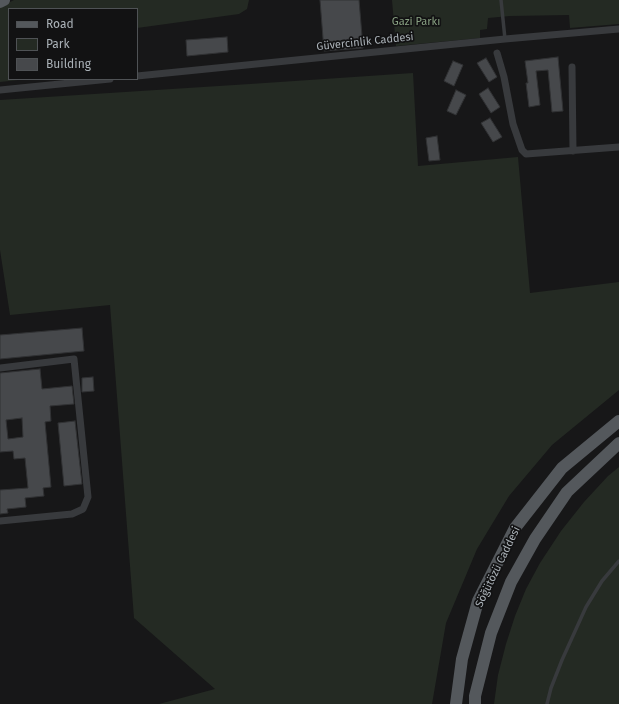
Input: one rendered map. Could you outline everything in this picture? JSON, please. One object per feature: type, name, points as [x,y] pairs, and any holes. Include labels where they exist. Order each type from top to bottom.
[{"type":"main road","points":[[0,2],[4,0]]},
{"type":"main road","name":"Söğütözü Caddesi","points":[[456,704],[462,659],[478,602],[515,528],[562,468],[619,422]]},
{"type":"main road","name":"Söğütözü Caddesi","points":[[475,704],[475,696],[491,633],[511,582],[535,539],[567,492],[619,443]]},
{"type":"street","name":"Güvercinlik Caddesi","points":[[138,76],[619,29]]},
{"type":"street","points":[[497,53],[504,77],[513,124],[522,150],[526,154],[619,147]]},
{"type":"street","points":[[572,67],[573,151]]},
{"type":"street","points":[[0,90],[100,80]]},
{"type":"street","points":[[0,368],[74,359],[88,497],[83,508],[72,514],[0,520]]},
{"type":"lane","points":[[501,0],[505,39]]},
{"type":"lane","points":[[547,704],[551,688],[562,660],[586,607],[602,581],[619,561]]},
{"type":"green space","points":[[14,0],[249,0],[247,9],[239,14],[138,28],[138,8],[8,8],[8,80],[18,80],[0,82],[0,7]]},
{"type":"green space","name":"Gazi Parkı","points":[[392,0],[619,0],[619,24],[570,28],[569,15],[488,18],[487,29],[480,30],[480,38],[396,46]]},
{"type":"green space","points":[[413,73],[418,166],[518,157],[530,293],[619,282],[619,390],[552,445],[509,496],[477,549],[446,623],[432,704],[159,704],[215,689],[134,618],[110,305],[10,315],[0,250],[0,100]]},
{"type":"green space","points":[[619,467],[619,704],[494,704],[498,675],[506,644],[526,589],[540,563],[561,531],[584,502],[608,476]]},
{"type":"building","points":[[320,0],[359,0],[363,48],[324,51]]},
{"type":"building","points":[[227,37],[228,52],[187,56],[186,40]]},
{"type":"building","points":[[558,57],[563,111],[552,112],[548,70],[536,71],[540,105],[529,107],[525,61]]},
{"type":"building","points":[[486,58],[497,77],[489,82],[477,63]]},
{"type":"building","points":[[453,61],[463,65],[454,86],[444,81]]},
{"type":"building","points":[[488,88],[500,107],[491,113],[479,94]]},
{"type":"building","points":[[456,90],[466,95],[456,115],[447,111]]},
{"type":"building","points":[[490,118],[502,137],[493,142],[481,123]]},
{"type":"building","points":[[437,136],[440,160],[429,161],[426,138]]},
{"type":"building","points":[[82,328],[84,351],[0,359],[0,335]]},
{"type":"building","points":[[40,369],[42,389],[72,386],[74,404],[50,406],[51,421],[45,422],[51,487],[43,488],[44,496],[25,498],[26,507],[7,509],[8,513],[0,514],[0,490],[28,488],[25,458],[14,459],[13,451],[0,452],[0,373]],"holes":[[[22,418],[23,437],[8,439],[6,420]]]},
{"type":"building","points":[[93,377],[94,391],[82,392],[82,378]]},
{"type":"building","points":[[75,421],[82,484],[64,486],[58,423]]}]
